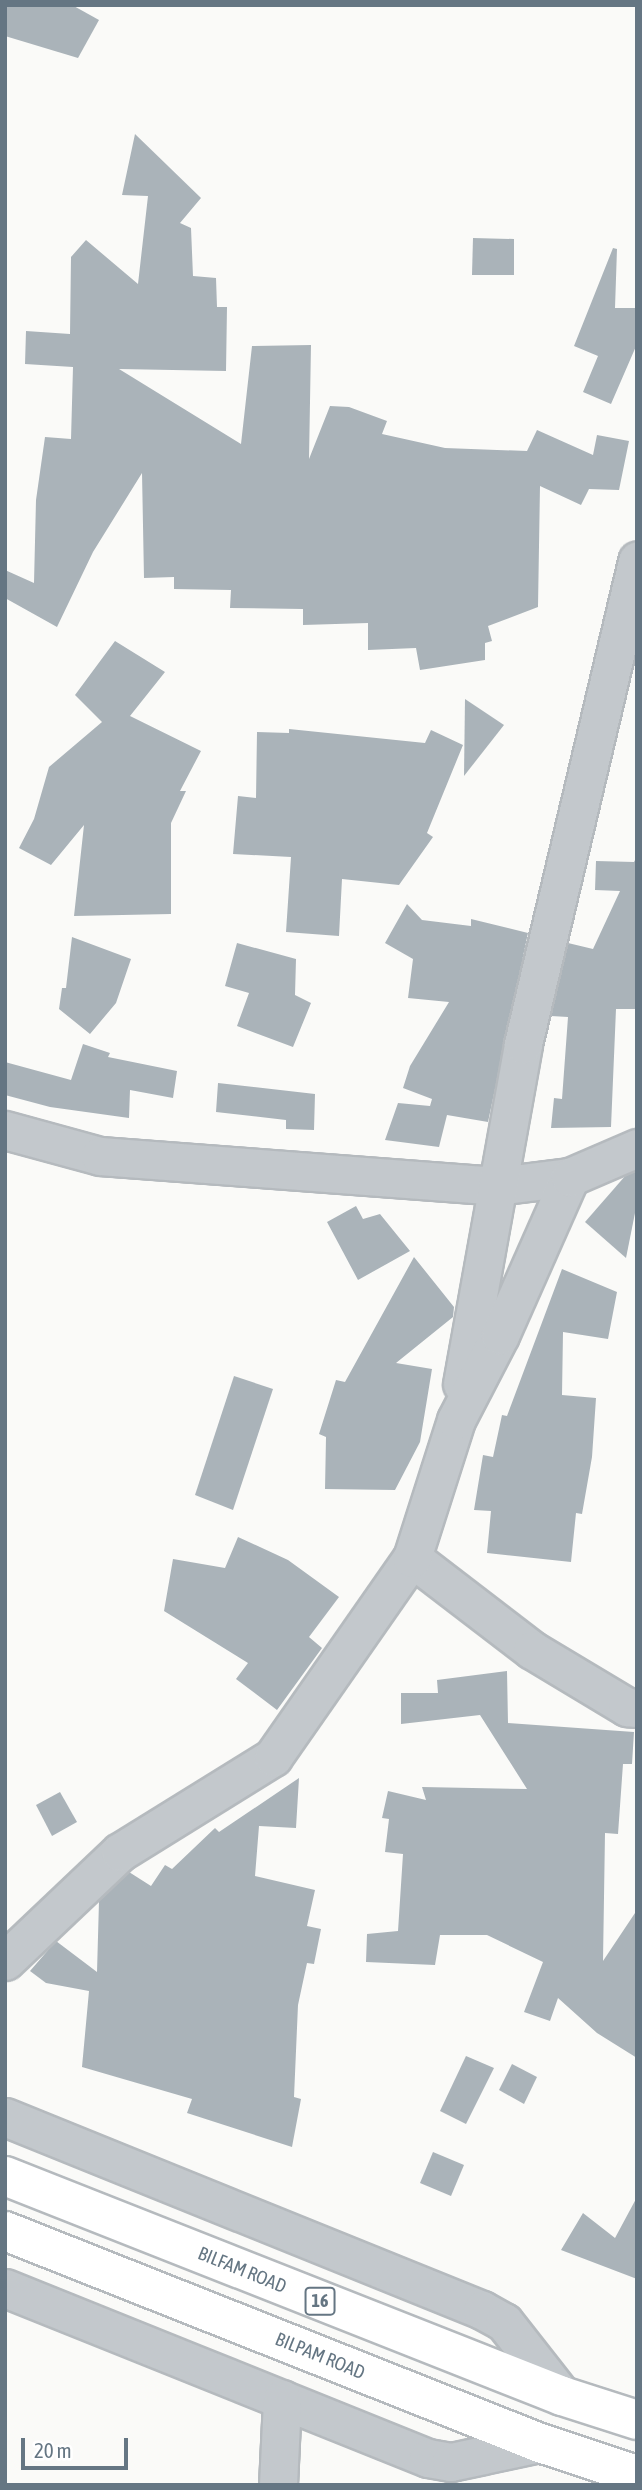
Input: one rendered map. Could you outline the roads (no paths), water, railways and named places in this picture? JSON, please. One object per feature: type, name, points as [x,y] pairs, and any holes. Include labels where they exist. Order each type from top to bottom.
[{"type":"main road","name":"BILFAM ROAD","points":[[5,2176],[562,2396],[637,2420]]},
{"type":"main road","name":"BILPAM ROAD","points":[[5,2231],[540,2443],[637,2475]]},
{"type":"street","points":[[5,1961],[120,1852],[273,1757],[412,1558],[456,1420],[523,1044],[637,560]]},
{"type":"street","points":[[5,1130],[100,1156],[497,1186],[570,1177],[637,1148]]},
{"type":"street","points":[[456,1420],[500,1335],[570,1177]]},
{"type":"street","points":[[412,1558],[532,1650],[627,1707],[637,1708]]},
{"type":"street","points":[[5,2117],[482,2310],[503,2322],[562,2396]]},
{"type":"street","points":[[5,2288],[428,2458],[451,2462],[540,2443]]},
{"type":"street","points":[[278,2485],[282,2399]]}]
